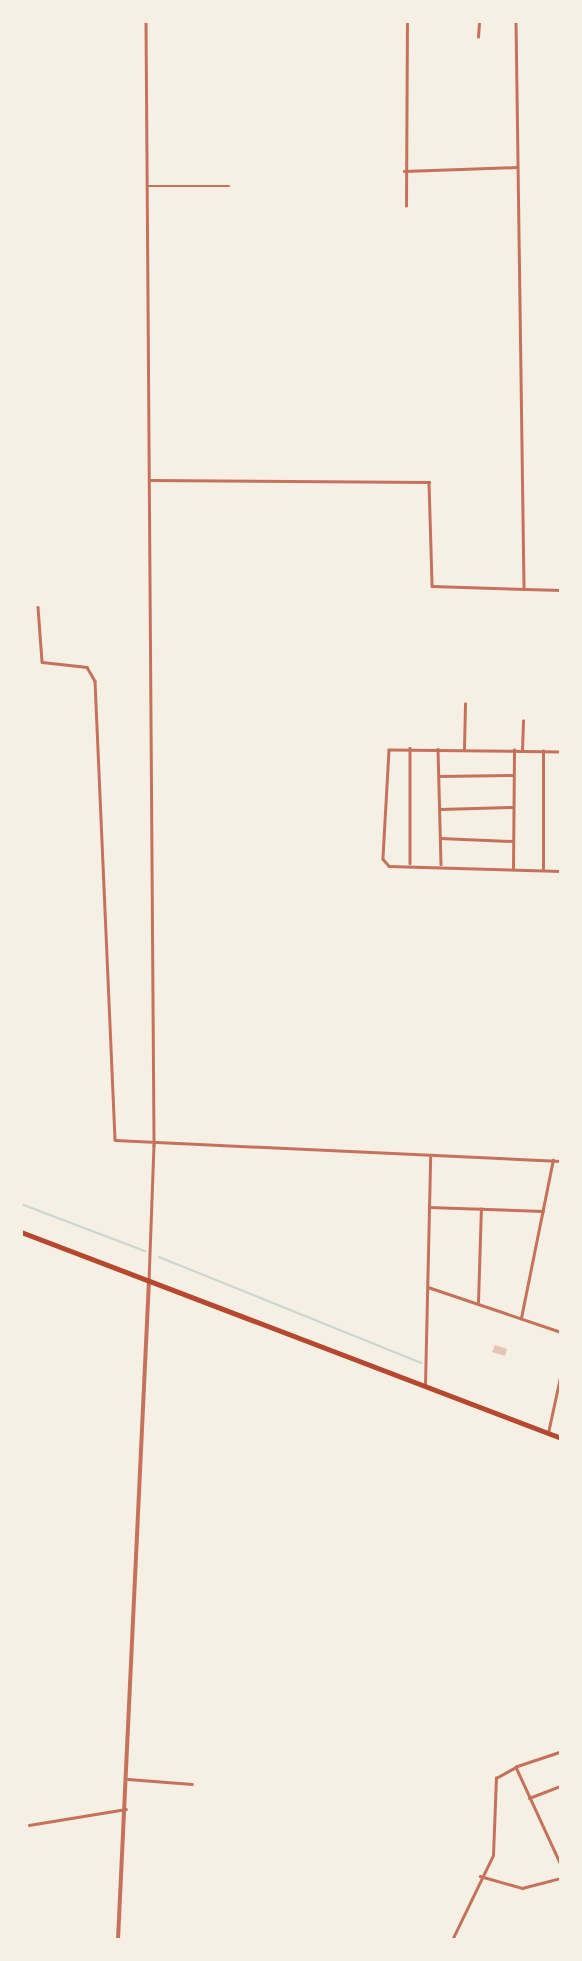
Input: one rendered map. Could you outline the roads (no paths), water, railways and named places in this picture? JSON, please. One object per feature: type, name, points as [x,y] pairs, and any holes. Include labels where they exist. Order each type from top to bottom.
[{"type":"highway","points":[[21,1232],[561,1438]]},
{"type":"street","points":[[118,1940],[128,1779],[154,1145],[146,21]]},
{"type":"street","points":[[406,206],[404,171],[407,21]]},
{"type":"street","points":[[478,37],[479,21]]},
{"type":"street","points":[[516,21],[524,589]]},
{"type":"street","points":[[404,171],[516,167]]},
{"type":"street","points":[[148,186],[229,186]]},
{"type":"street","points":[[149,480],[429,482],[432,586],[561,590]]},
{"type":"street","points":[[38,607],[42,662],[88,667],[94,681],[113,1136],[117,1143],[561,1161]]},
{"type":"street","points":[[464,749],[465,704]]},
{"type":"street","points":[[522,750],[523,720]]},
{"type":"street","points":[[410,748],[410,864]]},
{"type":"street","points":[[561,752],[410,748],[389,750],[383,758],[383,859],[386,865],[441,864],[561,872]]},
{"type":"street","points":[[438,749],[441,864]]},
{"type":"street","points":[[513,868],[514,750]]},
{"type":"street","points":[[543,751],[543,870]]},
{"type":"street","points":[[439,776],[513,775]]},
{"type":"street","points":[[440,809],[513,807]]},
{"type":"street","points":[[440,838],[512,841]]},
{"type":"street","points":[[425,1385],[430,1157]]},
{"type":"street","points":[[521,1318],[552,1160]]},
{"type":"street","points":[[429,1207],[543,1211]]},
{"type":"street","points":[[478,1302],[481,1209]]},
{"type":"street","points":[[428,1287],[561,1332]]},
{"type":"street","points":[[548,1433],[561,1373]]},
{"type":"street","points":[[452,1940],[493,1851],[496,1778],[516,1767],[561,1752]]},
{"type":"street","points":[[516,1767],[561,1865]]},
{"type":"street","points":[[128,1779],[192,1784]]},
{"type":"street","points":[[529,1798],[561,1786]]},
{"type":"street","points":[[29,1825],[126,1809]]},
{"type":"street","points":[[480,1876],[522,1888],[561,1878]]},
{"type":"waterway","points":[[21,1204],[145,1251]]},
{"type":"waterway","points":[[159,1257],[421,1363]]}]
